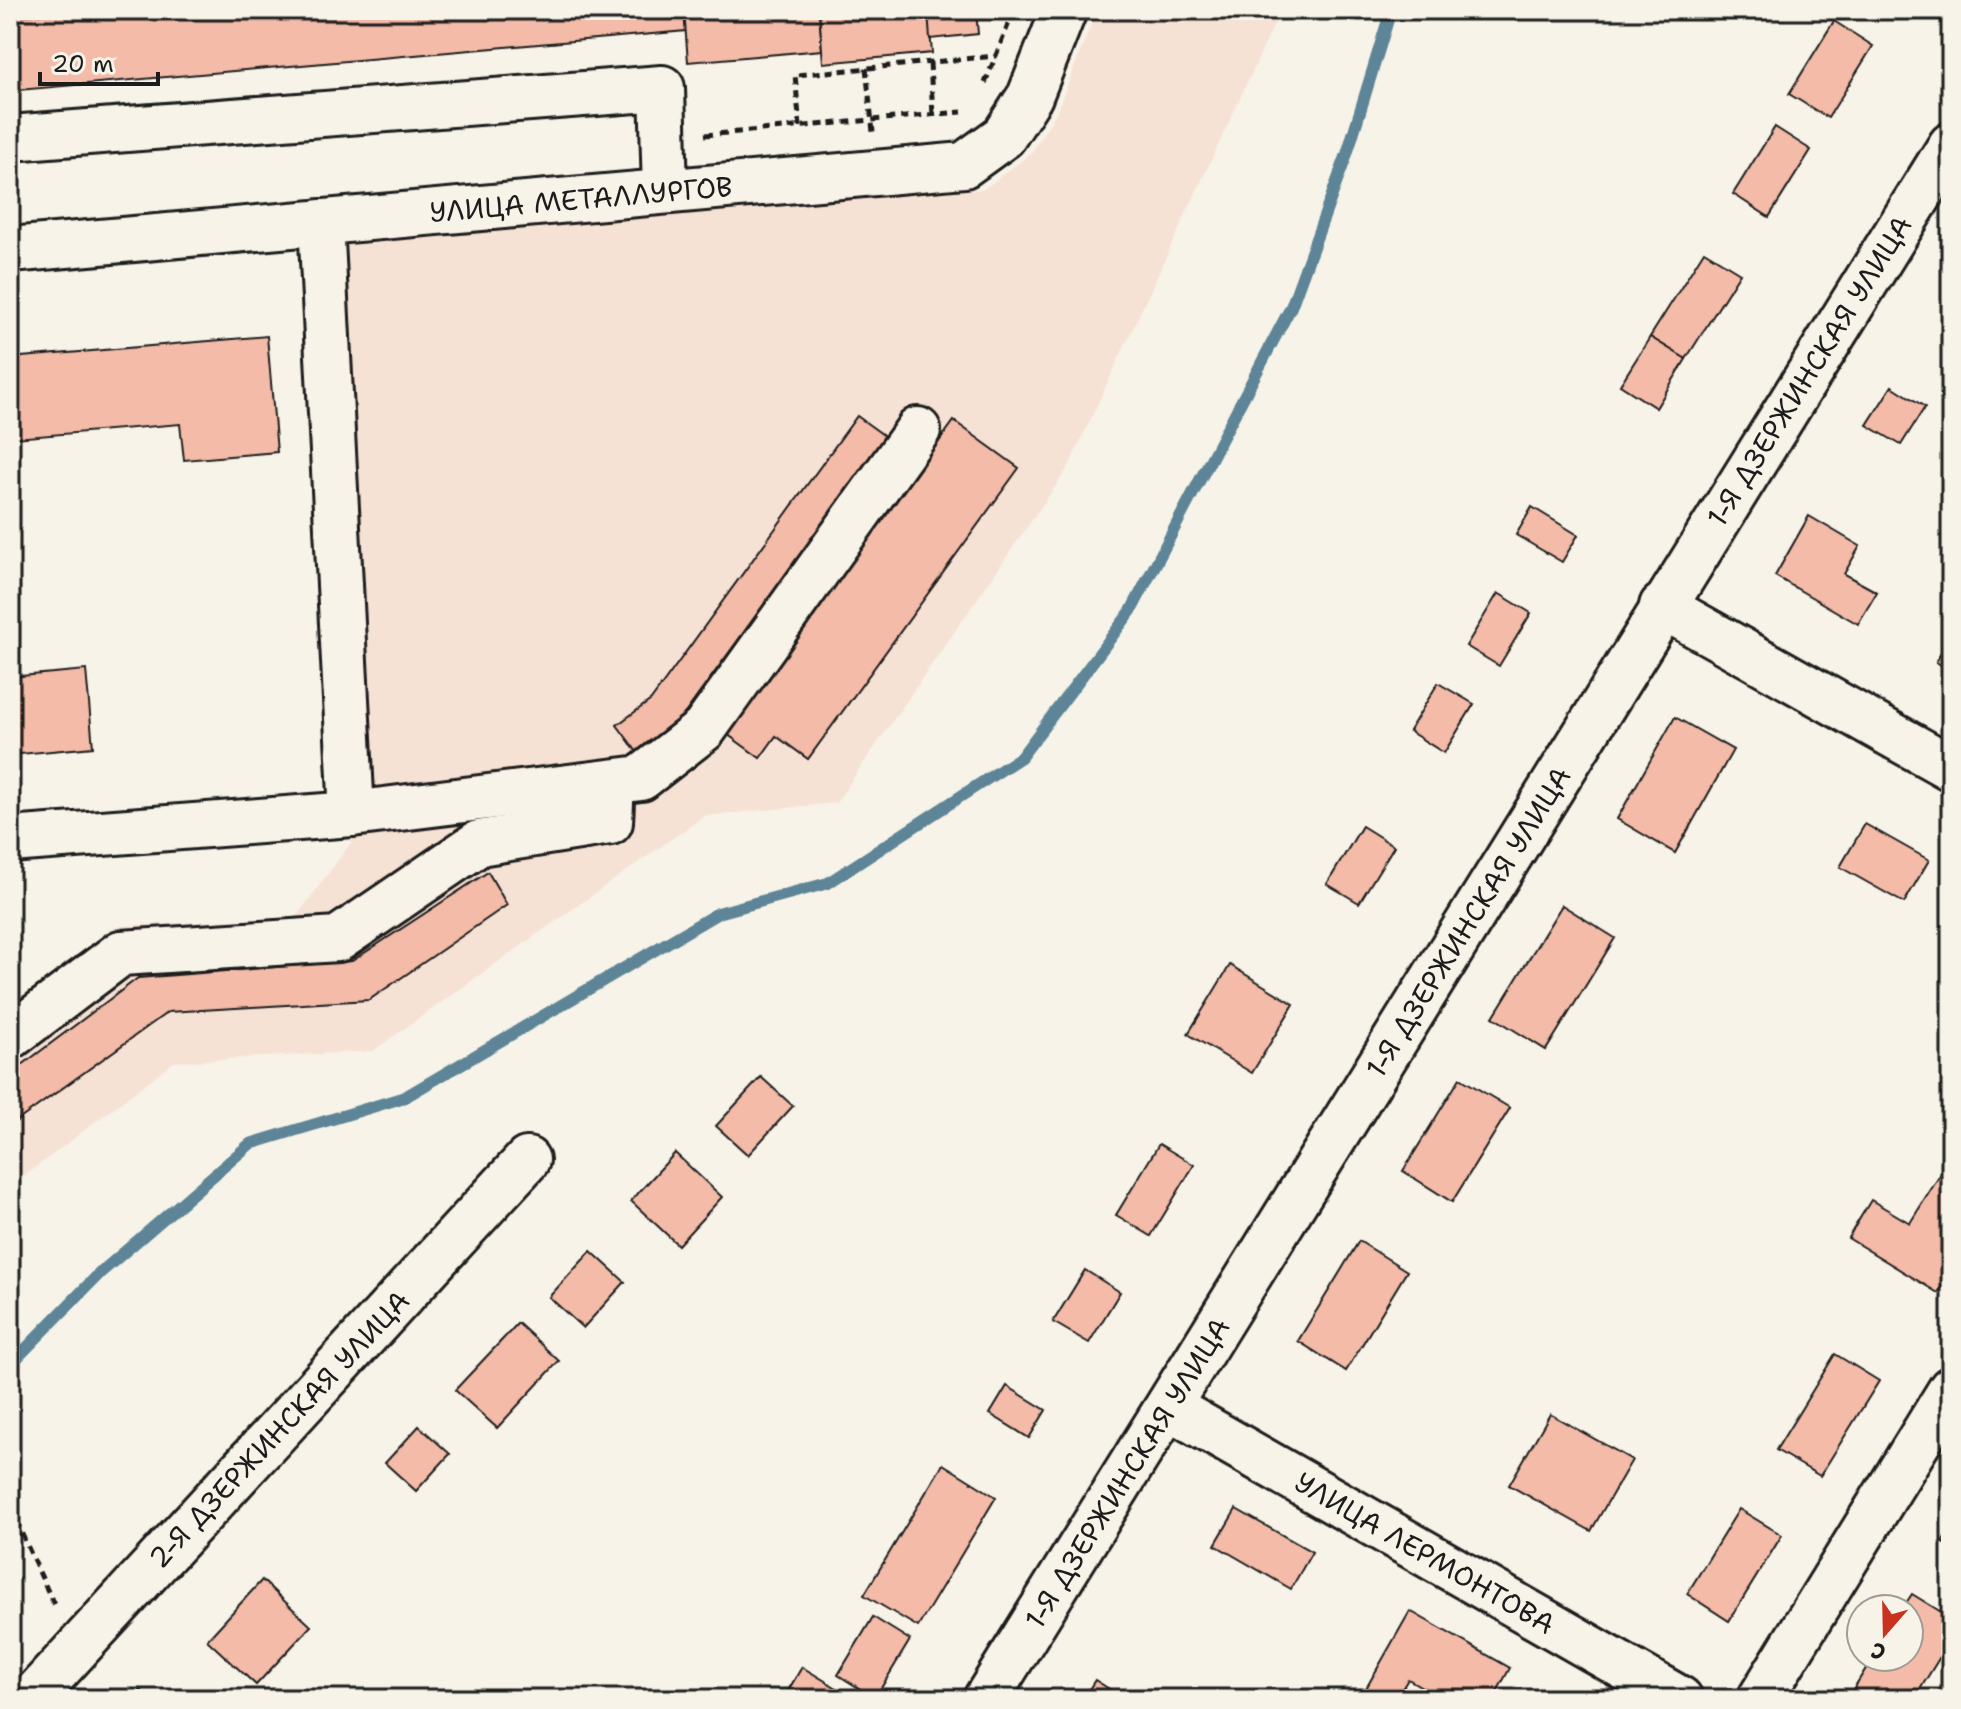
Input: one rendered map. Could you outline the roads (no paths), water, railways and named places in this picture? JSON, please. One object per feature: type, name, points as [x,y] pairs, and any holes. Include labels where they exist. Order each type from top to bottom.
[{"type":"street","name":"УЛИЦА МЕТАЛЛУРГОВ","points":[[10,250],[964,165],[1004,136],[1030,96],[1064,10]]},
{"type":"street","points":[[10,138],[662,88],[665,191]]},
{"type":"street","name":"1-Я ДЗЕРЖИНСКАЯ УЛИЦА","points":[[986,1699],[1951,145]]},
{"type":"street","points":[[321,222],[352,814]]},
{"type":"street","points":[[10,840],[352,814],[641,778],[704,729],[918,430]]},
{"type":"street","points":[[1662,606],[1951,768]]},
{"type":"street","points":[[10,1037],[121,953],[338,939],[479,843],[610,822],[612,782]]},
{"type":"street","name":"2-Я ДЗЕРЖИНСКАЯ УЛИЦА","points":[[31,1699],[527,1160]]},
{"type":"street","points":[[1760,1699],[1951,1389]]},
{"type":"street","name":"УЛИЦА ЛЕРМОНТОВА","points":[[1169,1407],[1680,1699]]},
{"type":"waterway","points":[[10,1365],[100,1273],[250,1144],[405,1097],[718,913],[828,883],[1021,757],[1131,611],[1291,307],[1347,154],[1391,10]]}]
